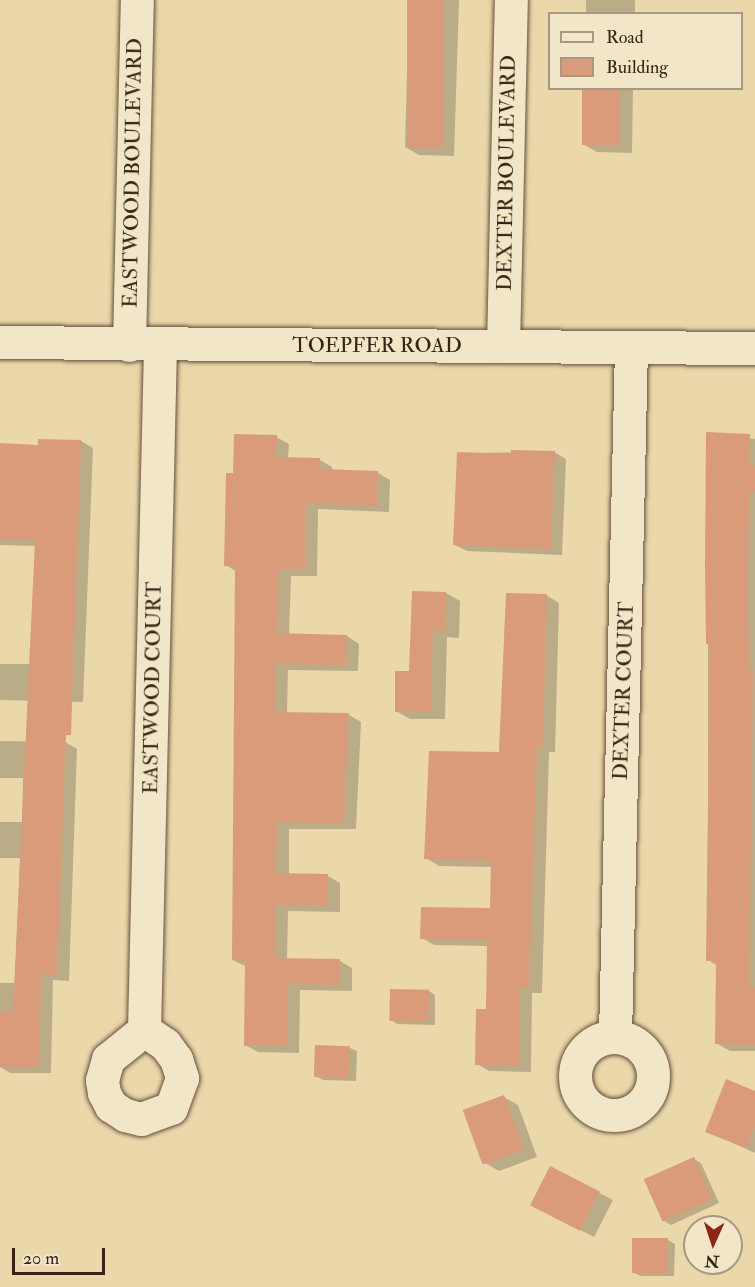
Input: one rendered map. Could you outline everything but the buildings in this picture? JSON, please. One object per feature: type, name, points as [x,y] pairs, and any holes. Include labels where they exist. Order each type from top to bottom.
[{"type":"street","name":"EASTWOOD BOULEVARD","points":[[129,345],[137,0]]},
{"type":"street","name":"DEXTER BOULEVARD","points":[[502,346],[511,0]]},
{"type":"street","name":"TOEPFER ROAD","points":[[0,342],[160,347],[755,348]]},
{"type":"street","name":"EASTWOOD COURT","points":[[144,1030],[160,347]]},
{"type":"street","name":"DEXTER COURT","points":[[615,1036],[631,347]]}]
